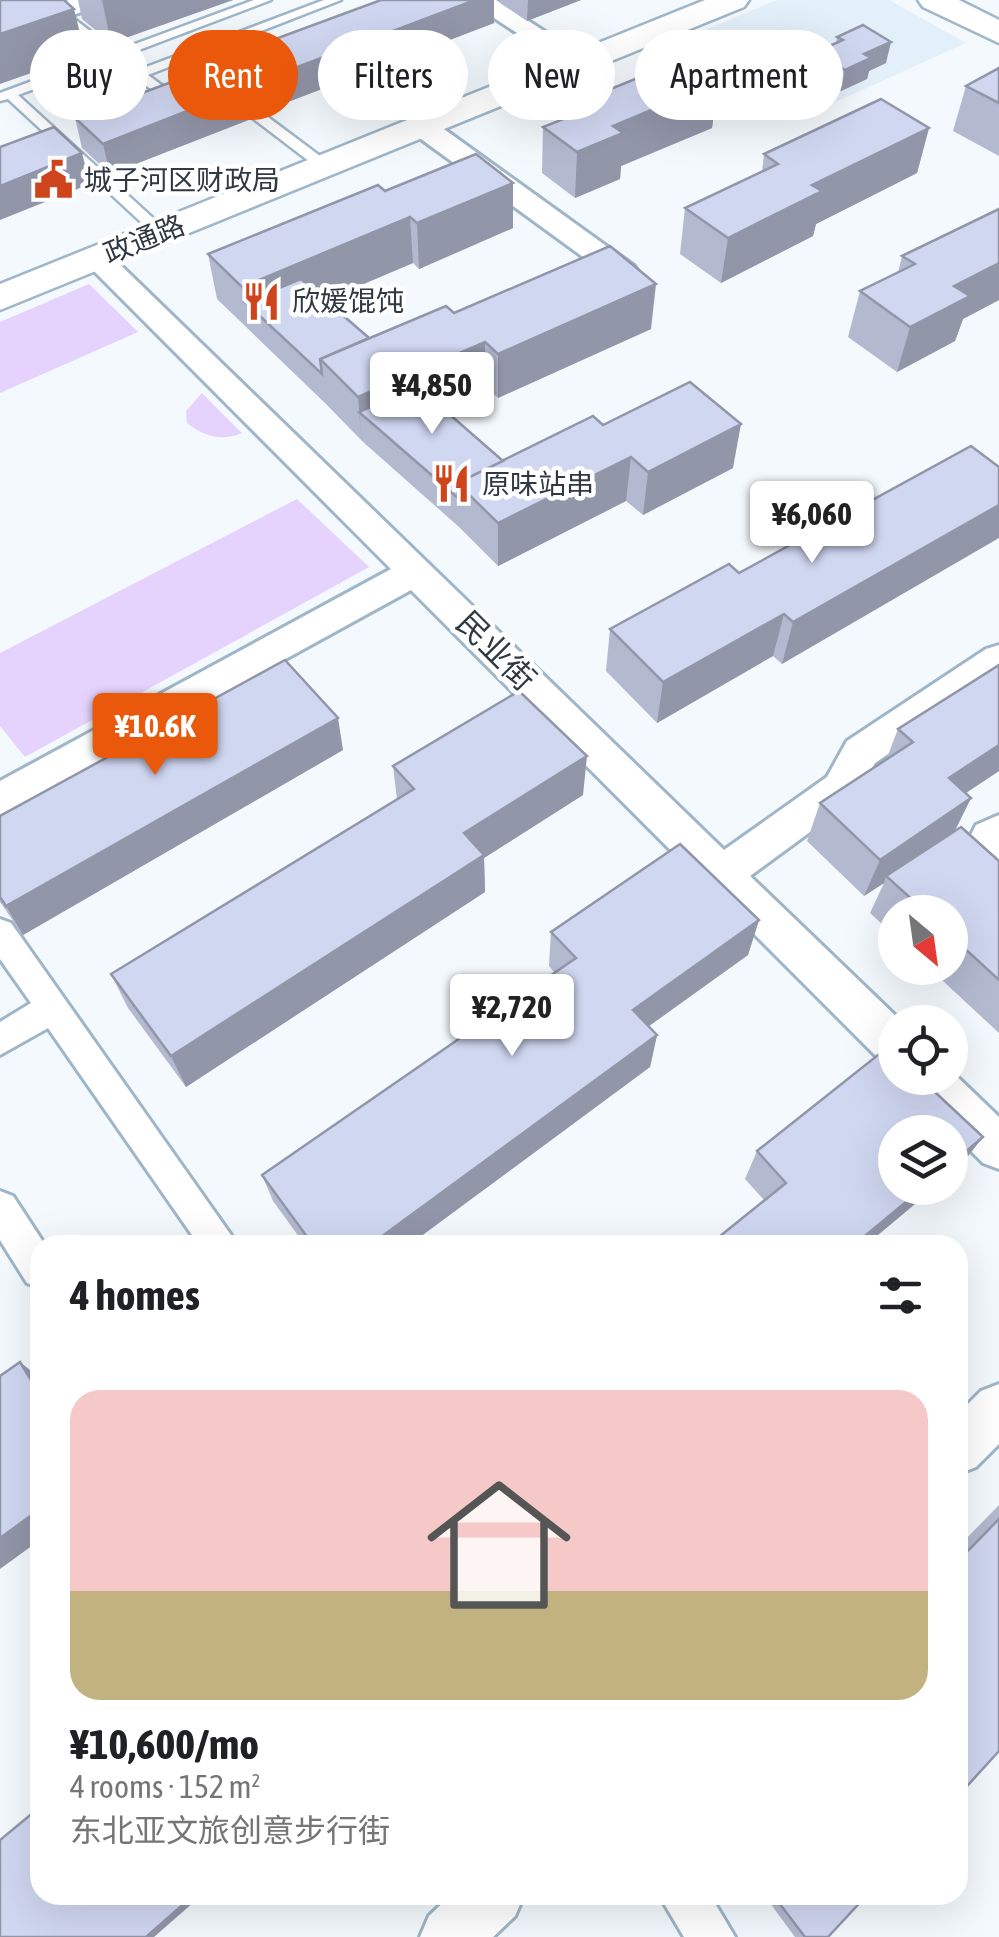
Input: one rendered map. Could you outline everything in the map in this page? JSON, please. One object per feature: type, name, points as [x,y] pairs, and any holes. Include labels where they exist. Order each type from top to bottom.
[{"type":"main road","name":"政通路","points":[[615,48],[734,0]]},
{"type":"main road","points":[[934,0],[999,33]]},
{"type":"main road","name":"政通路","points":[[0,298],[488,97]]},
{"type":"street","points":[[0,32],[93,0]]},
{"type":"street","points":[[479,0],[527,30]]},
{"type":"street","points":[[420,124],[624,272]]},
{"type":"street","name":"民业街","points":[[97,258],[878,1028]]},
{"type":"street","points":[[0,800],[415,572]]},
{"type":"street","points":[[722,874],[841,788],[861,752],[999,659]]},
{"type":"street","points":[[999,832],[990,838],[999,846]]},
{"type":"street","points":[[0,934],[213,1235]]},
{"type":"street","points":[[0,1040],[52,1008]]},
{"type":"street","points":[[945,1095],[999,1148]]},
{"type":"street","points":[[0,1208],[30,1254]]},
{"type":"street","points":[[968,1438],[999,1409]]},
{"type":"street","points":[[689,1905],[712,1937]]},
{"type":"lane","points":[[148,43],[265,0]]},
{"type":"lane","points":[[148,71],[335,0]]},
{"type":"lane","points":[[58,12],[81,30]]},
{"type":"lane","points":[[5,96],[30,87]]},
{"type":"lane","points":[[5,96],[59,139],[160,232]]},
{"type":"lane","points":[[148,106],[168,98]]},
{"type":"lane","points":[[265,120],[323,165]]},
{"type":"lane","points":[[44,145],[77,132]]},
{"type":"shaded area","points":[[777,0],[889,0],[966,43],[843,99],[843,30],[707,29]]},
{"type":"shaded area","points":[[89,284],[138,332],[0,393],[0,322]]},
{"type":"shaded area","points":[[202,393],[242,433],[213,436],[187,423],[186,411]]},
{"type":"shaded area","points":[[297,499],[369,567],[25,757],[0,726],[0,653]]},
{"type":"building","points":[[0,0],[64,0],[74,9],[0,34]]},
{"type":"building","points":[[381,0],[475,0],[396,30],[318,30],[318,59],[298,67],[298,31]]},
{"type":"building","points":[[863,25],[891,42],[864,54],[871,58],[845,70],[843,34]]},
{"type":"building","points":[[999,68],[999,103],[966,86]]},
{"type":"building","points":[[635,79],[635,117],[613,126],[623,133],[577,152],[543,127],[561,120],[615,120],[615,87]]},
{"type":"building","points":[[168,83],[168,119],[103,144],[77,120],[148,120],[148,91]]},
{"type":"building","points":[[881,99],[929,128],[812,185],[822,191],[728,238],[685,208],[778,164],[764,154]]},
{"type":"building","points":[[54,127],[82,153],[0,186],[0,147]]},
{"type":"building","points":[[476,154],[513,183],[417,223],[410,217],[242,287],[208,254],[378,185],[385,191]]},
{"type":"building","points":[[999,209],[999,263],[954,286],[970,296],[910,327],[860,291],[915,264],[902,256]]},
{"type":"building","points":[[610,246],[656,284],[498,354],[485,342],[358,397],[320,359],[446,306],[454,313]]},
{"type":"building","points":[[301,279],[369,338],[320,359],[322,374],[245,302]]},
{"type":"building","points":[[690,382],[741,424],[648,472],[631,457],[498,523],[457,483],[593,416],[603,425]]},
{"type":"building","points":[[417,386],[503,461],[457,483],[458,498],[359,412]]},
{"type":"building","points":[[971,446],[999,467],[999,505],[793,622],[784,614],[663,682],[610,629],[729,564],[739,573]]},
{"type":"building","points":[[285,660],[338,718],[6,906],[0,897],[0,816]]},
{"type":"building","points":[[999,665],[999,745],[949,778],[971,798],[880,860],[820,803],[913,742],[898,729]]},
{"type":"building","points":[[519,691],[587,756],[464,833],[484,855],[171,1056],[111,974],[414,789],[393,766]]},
{"type":"building","points":[[961,827],[999,861],[999,980],[968,952],[968,895],[907,895],[886,876]]},
{"type":"building","points":[[680,844],[759,920],[633,1010],[657,1035],[384,1235],[306,1235],[262,1175],[576,958],[551,932]]},
{"type":"building","points":[[878,1055],[878,1095],[938,1095],[960,1115],[878,1115],[878,1205],[902,1205],[866,1235],[721,1235],[786,1183],[757,1151]]},
{"type":"building","points":[[968,1123],[983,1137],[968,1150]]},
{"type":"building","points":[[20,1362],[30,1378],[30,1516],[0,1538],[0,1376]]},
{"type":"building","points":[[999,1519],[999,1751],[968,1785],[968,1551]]},
{"type":"building","points":[[30,1815],[30,1905],[183,1905],[146,1937],[0,1937],[0,1840]]},
{"type":"building","points":[[781,1905],[858,1905],[828,1937],[805,1937]]},
{"type":"place","name":"城子河区财政局","points":[[54,180]]},
{"type":"place","name":"欣媛馄饨","points":[[262,301]]},
{"type":"place","name":"原味站串","points":[[452,484]]}]
